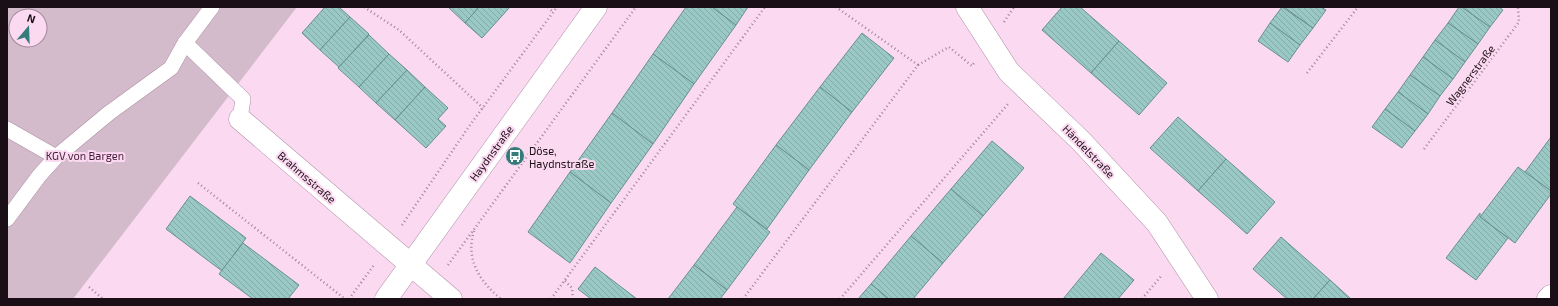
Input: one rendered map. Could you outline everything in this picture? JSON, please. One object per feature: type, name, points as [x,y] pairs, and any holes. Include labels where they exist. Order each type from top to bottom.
[{"type":"street","name":"Haydnstraße","points":[[386,299],[596,7]]},
{"type":"street","name":"Händelstraße","points":[[967,7],[1009,72],[1081,141],[1157,223],[1207,299]]},
{"type":"street","name":"Brahmsstraße","points":[[240,119],[410,266],[451,299]]},
{"type":"street","points":[[1548,299],[1551,296]]},
{"type":"lane","points":[[7,219],[39,176],[56,157],[109,113],[171,68],[186,43],[212,7]]},
{"type":"lane","name":"Brahmsstraße","points":[[186,43],[243,100],[240,119]]},
{"type":"lane","points":[[7,129],[56,157]]},
{"type":"path","points":[[364,7],[399,30],[482,108]]},
{"type":"path","points":[[548,7],[553,12]]},
{"type":"path","points":[[429,184],[482,108],[557,7]]},
{"type":"path","points":[[501,299],[486,286],[474,265],[471,248],[474,229],[636,7]]},
{"type":"path","points":[[551,299],[765,7]]},
{"type":"path","points":[[836,7],[918,66]]},
{"type":"path","points":[[1307,73],[1358,7]]},
{"type":"path","name":"Wagnerstraße","points":[[1424,149],[1519,22],[1518,7]]},
{"type":"path","points":[[743,299],[918,66],[949,47],[972,66],[990,42]]},
{"type":"path","points":[[840,299],[1023,86]]},
{"type":"path","points":[[198,183],[345,299]]},
{"type":"path","points":[[1142,299],[1179,255]]},
{"type":"path","points":[[565,281],[572,288],[573,299]]},
{"type":"path","points":[[89,287],[103,299]]},
{"type":"green space","name":"KGV von Bargen","points":[[7,7],[297,7],[73,299],[7,299]]},
{"type":"building","points":[[325,7],[339,7],[350,17],[320,50],[302,33]]},
{"type":"building","points":[[448,7],[479,7],[465,23]]},
{"type":"building","points":[[479,7],[510,7],[482,38],[465,23]]},
{"type":"building","points":[[686,7],[712,7],[736,25],[694,84],[653,54]]},
{"type":"building","points":[[712,7],[748,7],[736,25]]},
{"type":"building","points":[[1062,7],[1080,7],[1119,41],[1091,73],[1042,30]]},
{"type":"building","points":[[1282,7],[1313,28],[1300,45],[1270,23]]},
{"type":"building","points":[[1284,7],[1321,7],[1326,10],[1313,28]]},
{"type":"building","points":[[1459,7],[1462,7],[1490,27],[1478,44],[1448,23]]},
{"type":"building","points":[[1462,7],[1499,7],[1503,10],[1490,27]]},
{"type":"building","points":[[350,17],[369,34],[339,67],[320,50]]},
{"type":"building","points":[[1270,23],[1300,45],[1288,62],[1258,41]]},
{"type":"building","points":[[1448,23],[1478,44],[1465,62],[1435,40]]},
{"type":"building","points":[[862,33],[894,58],[852,112],[820,87]]},
{"type":"building","points":[[369,35],[389,54],[359,87],[338,68]]},
{"type":"building","points":[[1435,40],[1465,62],[1453,79],[1423,57]]},
{"type":"building","points":[[1119,41],[1167,83],[1139,115],[1091,73]]},
{"type":"building","points":[[389,54],[407,70],[376,103],[359,87]]},
{"type":"building","points":[[653,54],[694,84],[653,144],[612,113]]},
{"type":"building","points":[[1423,57],[1453,79],[1440,96],[1410,75]]},
{"type":"building","points":[[407,70],[425,87],[395,120],[376,103]]},
{"type":"building","points":[[1410,75],[1440,96],[1428,114],[1398,92]]},
{"type":"building","points":[[425,87],[448,108],[438,119],[446,126],[426,148],[395,120]]},
{"type":"building","points":[[820,87],[852,112],[809,170],[776,145]]},
{"type":"building","points":[[1398,92],[1428,114],[1415,131],[1385,109]]},
{"type":"building","points":[[1385,109],[1415,131],[1402,148],[1372,127]]},
{"type":"building","points":[[612,113],[653,144],[611,203],[570,172]]},
{"type":"building","points":[[1178,117],[1226,159],[1198,191],[1150,148]]},
{"type":"building","points":[[1551,137],[1551,191],[1525,172]]},
{"type":"building","points":[[992,141],[1024,168],[983,216],[951,189]]},
{"type":"building","points":[[776,145],[809,170],[767,229],[733,204]]},
{"type":"building","points":[[1226,159],[1275,202],[1247,234],[1198,191]]},
{"type":"building","points":[[1518,167],[1551,191],[1551,194],[1515,243],[1480,217]]},
{"type":"building","points":[[570,172],[611,203],[570,263],[528,232]]},
{"type":"building","points":[[951,189],[983,216],[943,263],[911,236]]},
{"type":"building","points":[[190,196],[246,238],[222,271],[166,229]]},
{"type":"building","points":[[737,207],[770,232],[727,290],[694,265]]},
{"type":"building","points":[[1480,213],[1480,217],[1508,238],[1476,280],[1446,258]]},
{"type":"building","points":[[911,236],[943,263],[913,299],[889,299],[871,284]]},
{"type":"building","points":[[1281,237],[1330,280],[1313,299],[1287,299],[1253,269]]},
{"type":"building","points":[[243,243],[299,285],[288,299],[253,299],[219,274]]},
{"type":"building","points":[[1101,253],[1134,280],[1118,299],[1063,299]]},
{"type":"building","points":[[694,265],[727,290],[720,299],[668,299]]},
{"type":"building","points":[[595,267],[637,299],[591,299],[578,289]]},
{"type":"building","points":[[1330,280],[1351,299],[1313,299]]},
{"type":"building","points":[[871,284],[889,299],[858,299]]},
{"type":"place","name":"Döse, Haydnstraße","points":[[515,156]]}]
